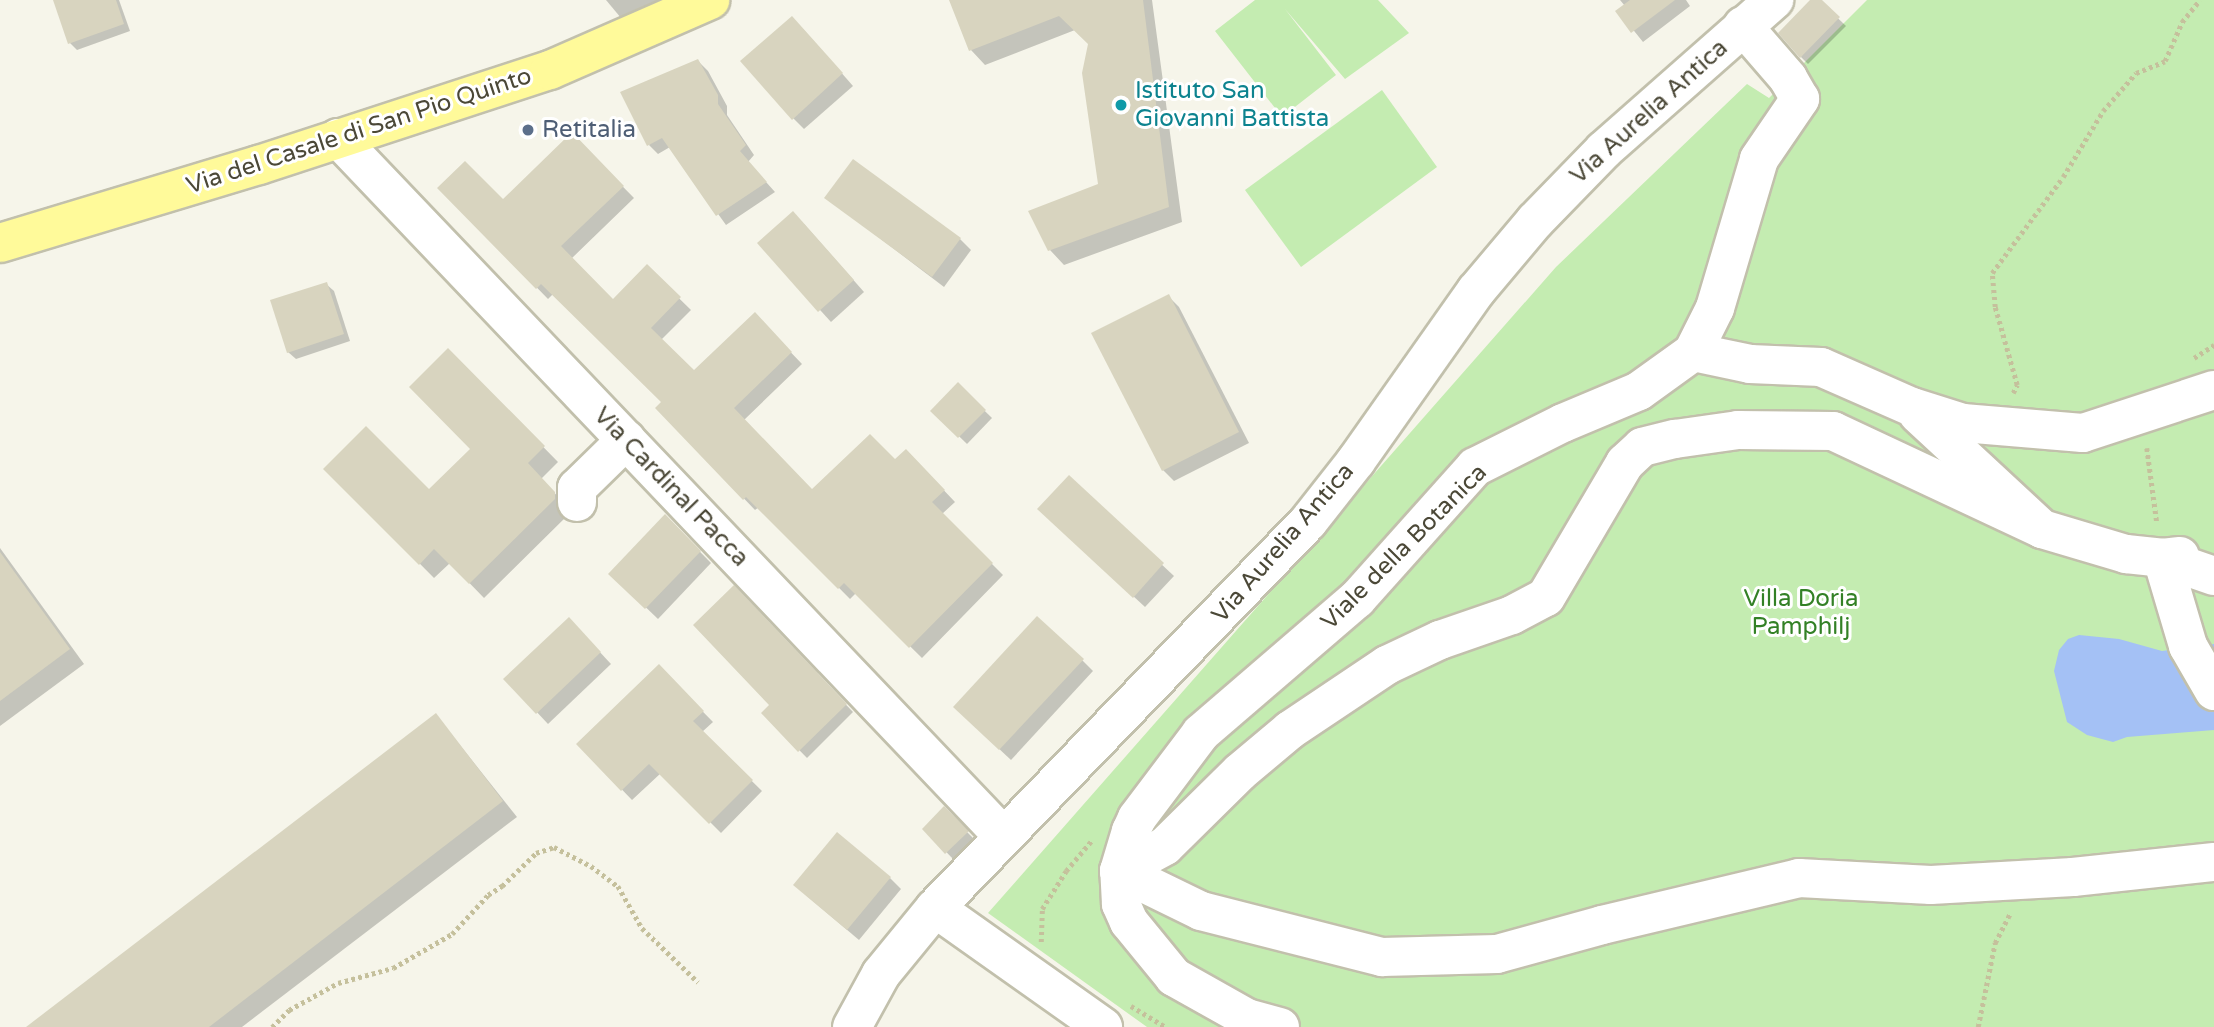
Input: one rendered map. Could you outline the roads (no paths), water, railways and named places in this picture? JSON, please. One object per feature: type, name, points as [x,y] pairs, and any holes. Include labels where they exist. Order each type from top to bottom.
[{"type":"main road","name":"Via del Casale di San Pio Quinto","points":[[0,243],[258,165],[550,70],[710,0]]},
{"type":"street","name":"Via Aurelia Antica","points":[[852,1027],[881,974],[935,908],[1308,522],[1362,453],[1476,291],[1535,221],[1604,150],[1774,0]]},
{"type":"street","points":[[1743,26],[1788,78],[1800,99],[1759,159],[1715,308],[1693,352],[1750,364],[1821,367],[1912,407],[1963,423],[2083,433],[2214,390]]},
{"type":"street","name":"Via Cardinal Pacca","points":[[338,138],[1004,837]]},
{"type":"street","name":"Viale della Botanica","points":[[1119,871],[1131,831],[1202,733],[1357,599],[1475,467],[1563,423],[1639,391],[1693,352]]},
{"type":"street","points":[[1912,407],[2042,530]]},
{"type":"street","points":[[1119,871],[1165,846],[1240,772],[1290,730],[1387,665],[1440,640],[1513,615],[1546,597],[1625,463],[1643,447],[1675,439],[1738,430],[1833,431],[2042,530],[2126,554],[2162,558],[2214,576]]},
{"type":"street","points":[[577,502],[577,488],[626,440]]},
{"type":"street","points":[[2162,558],[2214,552]]},
{"type":"street","points":[[2162,558],[2188,646],[2214,691]]},
{"type":"street","points":[[1119,871],[1201,911],[1382,957],[1497,954],[1601,925],[1799,878],[1931,885],[2030,880],[2214,862]]},
{"type":"street","points":[[1119,871],[1121,904],[1129,922],[1174,976],[1247,1018],[1280,1027]]},
{"type":"street","points":[[935,908],[1103,1027]]},
{"type":"water","points":[[2079,635],[2119,639],[2162,651],[2214,644],[2214,730],[2127,737],[2113,742],[2087,735],[2067,722],[2054,671],[2059,650],[2068,639]]},
{"type":"place","name":"Istituto San Giovanni Battista","points":[[1121,105]]},
{"type":"place","name":"Retitalia","points":[[528,130]]},
{"type":"park label","name":"Villa Doria Pamphilj","points":[[1801,613]]}]
